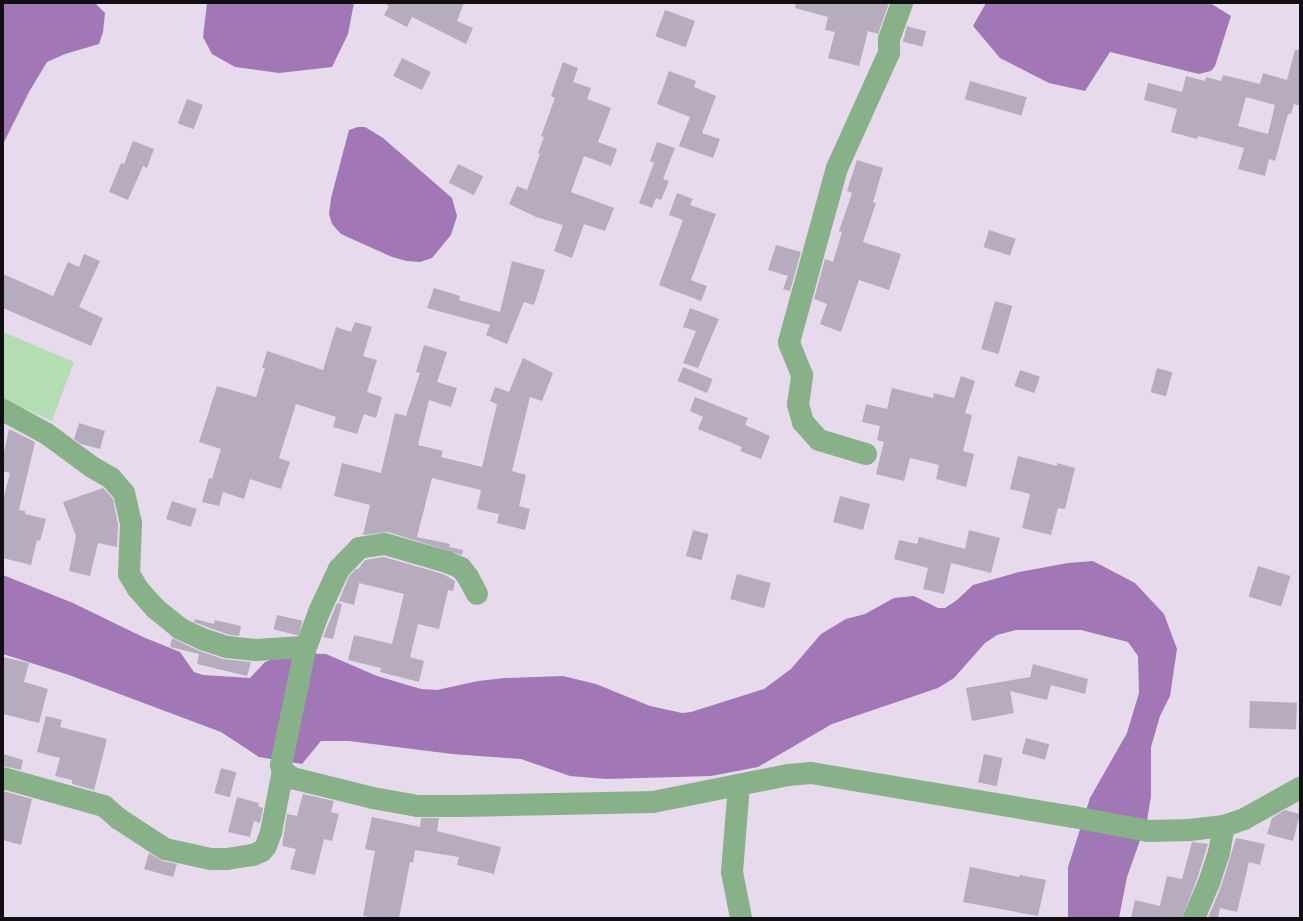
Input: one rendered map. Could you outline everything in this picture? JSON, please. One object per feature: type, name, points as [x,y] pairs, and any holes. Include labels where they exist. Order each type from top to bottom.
[{"type":"street","points":[[866,454],[819,440],[803,422],[798,405],[802,375],[789,342],[837,168],[889,53],[889,39],[902,3]]},
{"type":"street","points":[[3,410],[47,434],[92,467],[111,478],[124,492],[131,522],[129,574],[138,589],[156,609],[181,629],[202,639],[227,647],[256,650],[302,647],[305,651]]},
{"type":"street","points":[[3,778],[104,806],[119,819],[164,849],[211,859],[227,859],[253,855],[262,851],[266,846],[271,832],[305,651],[319,612],[339,569],[348,557],[360,548],[385,544],[447,562],[461,568],[468,577],[477,594]]},
{"type":"street","points":[[282,768],[292,778],[418,806],[653,802],[788,775],[811,773],[1074,817],[1148,831],[1190,830],[1224,826],[1244,819],[1300,788]]},
{"type":"street","points":[[739,785],[732,872],[740,918]]},
{"type":"street","points":[[1194,918],[1211,876],[1224,826]]},
{"type":"green space","points":[[3,332],[74,362],[52,421],[3,399]]},
{"type":"shaded area","points":[[3,3],[95,3],[105,13],[103,32],[99,44],[65,54],[47,62],[29,92],[3,144]]},
{"type":"shaded area","points":[[207,3],[354,3],[348,34],[332,67],[279,73],[235,67],[212,54],[203,37]]},
{"type":"shaded area","points":[[986,3],[1210,3],[1231,16],[1215,66],[1211,71],[1199,74],[1110,52],[1085,91],[1049,83],[1000,58],[973,26]]},
{"type":"shaded area","points":[[358,127],[365,127],[383,138],[452,198],[457,216],[451,235],[432,258],[420,262],[407,261],[392,257],[341,234],[332,224],[329,214],[331,198],[349,130]]},
{"type":"shaded area","points":[[1093,561],[1135,583],[1164,614],[1177,649],[1170,696],[1160,716],[1151,747],[1151,796],[1147,821],[1127,877],[1119,918],[1068,918],[1068,867],[1090,798],[1127,733],[1139,693],[1138,656],[1128,642],[1081,630],[1016,630],[997,635],[985,643],[954,678],[938,688],[832,724],[758,767],[711,776],[606,779],[570,776],[521,759],[452,754],[349,741],[321,741],[302,764],[259,757],[221,732],[69,675],[3,654],[3,575],[73,603],[143,637],[180,652],[194,672],[203,675],[250,678],[265,662],[289,653],[326,654],[377,676],[421,689],[437,690],[478,681],[505,678],[563,676],[596,684],[650,706],[682,713],[691,712],[764,689],[791,669],[821,634],[846,619],[865,614],[894,598],[914,596],[938,608],[945,608],[957,600],[973,585],[1019,572],[1068,563]]},
{"type":"building","points":[[384,3],[464,3],[457,21],[473,28],[466,44],[412,17],[407,27],[384,15],[389,6]]},
{"type":"building","points":[[796,3],[889,3],[878,34],[868,31],[859,66],[828,58],[835,32],[825,30],[828,17],[795,8]]},
{"type":"building","points":[[665,10],[695,21],[685,47],[655,36]]},
{"type":"building","points":[[907,26],[926,31],[922,47],[903,41]]},
{"type":"building","points":[[1295,50],[1300,50],[1300,106],[1294,104],[1291,114],[1288,114],[1275,161],[1269,159],[1265,176],[1238,169],[1244,148],[1198,136],[1197,139],[1171,132],[1177,109],[1144,100],[1148,83],[1182,92],[1186,76],[1205,81],[1206,77],[1221,81],[1223,75],[1260,84],[1263,73],[1287,80]],"holes":[[[1246,97],[1275,105],[1268,134],[1238,126]]]},
{"type":"building","points":[[402,58],[431,72],[422,90],[393,76]]},
{"type":"building","points":[[563,62],[578,68],[573,82],[591,88],[587,99],[611,108],[598,142],[617,149],[611,166],[584,156],[571,192],[614,208],[605,231],[584,224],[572,258],[554,251],[563,225],[536,217],[509,204],[517,186],[527,190],[540,154],[538,153],[544,137],[541,136],[555,98],[551,96]]},
{"type":"building","points":[[669,71],[696,81],[694,87],[716,96],[702,133],[720,139],[713,158],[679,146],[690,117],[657,104]]},
{"type":"building","points":[[970,81],[1027,97],[1021,116],[965,99]]},
{"type":"building","points":[[187,99],[203,105],[194,129],[178,123]]},
{"type":"building","points":[[133,141],[154,149],[147,168],[143,166],[128,200],[109,192],[121,163],[124,164]]},
{"type":"building","points":[[657,142],[675,148],[663,179],[669,181],[661,200],[656,198],[652,208],[639,203],[654,163],[650,161]]},
{"type":"building","points":[[857,160],[883,168],[873,202],[876,203],[863,242],[901,254],[889,290],[859,280],[841,332],[820,324],[827,304],[814,299],[825,259],[833,262],[842,232],[839,231],[852,193],[847,191]]},
{"type":"building","points":[[458,164],[483,176],[474,195],[449,183]]},
{"type":"building","points":[[677,193],[693,199],[690,205],[716,214],[691,280],[707,286],[701,301],[659,285],[683,220],[669,215]]},
{"type":"building","points":[[989,230],[1016,239],[1010,256],[983,247]]},
{"type":"building","points":[[776,245],[801,252],[790,291],[783,289],[788,276],[768,270]]},
{"type":"building","points":[[84,254],[100,261],[79,307],[103,318],[91,346],[3,308],[3,274],[53,296],[68,262],[79,267]]},
{"type":"building","points":[[512,261],[545,270],[534,305],[524,302],[507,344],[486,335],[490,325],[427,308],[434,288],[460,296],[459,300],[500,312]]},
{"type":"building","points":[[995,301],[1012,306],[999,354],[981,349]]},
{"type":"building","points":[[690,308],[719,319],[698,368],[683,363],[696,331],[683,327]]},
{"type":"building","points":[[355,322],[372,327],[363,356],[377,360],[367,392],[382,397],[376,418],[364,414],[357,434],[333,427],[336,417],[296,404],[279,458],[290,462],[281,489],[250,479],[244,499],[223,492],[219,506],[202,502],[209,478],[212,479],[221,449],[199,442],[217,386],[256,397],[265,368],[262,368],[267,351],[323,370],[336,327],[351,332]]},
{"type":"building","points":[[424,345],[447,352],[437,382],[457,388],[451,407],[429,400],[418,445],[443,451],[441,457],[482,467],[497,404],[490,401],[495,387],[509,392],[523,358],[553,373],[542,401],[530,397],[512,471],[526,475],[519,506],[530,509],[525,530],[497,523],[499,514],[477,509],[481,490],[432,478],[417,537],[450,544],[449,547],[463,550],[462,555],[388,532],[363,535],[370,505],[334,496],[342,463],[381,473],[395,413],[406,416],[420,373],[416,372]]},
{"type":"building","points":[[683,367],[713,379],[707,393],[677,381]]},
{"type":"building","points":[[1157,368],[1172,372],[1166,396],[1151,392]]},
{"type":"building","points":[[1020,370],[1040,377],[1034,393],[1014,386]]},
{"type":"building","points":[[961,376],[975,381],[965,413],[972,415],[963,451],[974,454],[966,487],[936,479],[939,465],[910,458],[904,481],[876,474],[884,442],[877,440],[880,426],[862,422],[866,404],[887,409],[892,388],[933,398],[934,393],[954,398]]},
{"type":"building","points":[[695,397],[748,418],[745,425],[770,436],[761,459],[740,451],[742,447],[698,429],[703,417],[690,411]]},
{"type":"building","points":[[79,423],[105,431],[100,449],[81,444],[74,439]]},
{"type":"building","points":[[9,429],[35,442],[19,510],[25,511],[25,514],[46,519],[40,541],[37,540],[31,565],[3,558],[3,500],[10,473],[3,471],[3,456]]},
{"type":"building","points":[[1018,456],[1057,466],[1057,463],[1075,468],[1065,509],[1058,508],[1051,535],[1022,528],[1030,494],[1010,489]]},
{"type":"building","points":[[103,488],[113,499],[118,524],[117,547],[98,543],[90,576],[69,571],[76,536],[63,502]]},
{"type":"building","points":[[840,496],[870,504],[863,530],[833,522]]},
{"type":"building","points":[[172,501],[197,509],[191,527],[166,519]]},
{"type":"building","points":[[693,530],[708,534],[701,560],[686,556]]},
{"type":"building","points":[[969,530],[1000,538],[991,573],[951,563],[944,594],[923,589],[928,568],[894,559],[899,540],[917,544],[919,537],[965,549]]},
{"type":"building","points":[[384,557],[443,574],[455,581],[453,591],[448,590],[439,629],[418,624],[410,657],[424,661],[419,682],[380,672],[381,668],[348,660],[354,635],[392,644],[404,594],[359,583],[354,605],[339,601],[349,576],[356,569],[358,569],[365,560]]},
{"type":"building","points":[[1258,566],[1291,576],[1281,607],[1249,597]]},
{"type":"building","points":[[737,574],[771,583],[764,608],[730,599]]},
{"type":"building","points":[[337,603],[342,604],[333,639],[323,637]]},
{"type":"building","points":[[277,615],[302,621],[299,635],[274,630]]},
{"type":"building","points":[[195,619],[214,624],[215,620],[241,626],[239,636],[230,635],[194,622]]},
{"type":"building","points":[[172,638],[197,650],[223,659],[251,662],[247,676],[197,664],[199,654],[170,647]]},
{"type":"building","points":[[3,657],[29,663],[24,682],[48,689],[39,723],[3,714]]},
{"type":"building","points":[[1033,664],[1088,679],[1085,694],[1051,685],[1047,700],[1010,691],[1014,713],[972,721],[966,688],[1030,677]]},
{"type":"building","points":[[1250,701],[1297,703],[1296,730],[1249,728]]},
{"type":"building","points":[[46,716],[62,720],[60,727],[107,739],[94,790],[72,784],[72,780],[55,776],[60,758],[37,752]]},
{"type":"building","points":[[1026,738],[1049,744],[1045,760],[1022,753]]},
{"type":"building","points":[[3,754],[23,760],[21,770],[3,766]]},
{"type":"building","points":[[984,754],[1003,758],[997,786],[978,782]]},
{"type":"building","points":[[221,768],[236,772],[230,797],[214,793]]},
{"type":"building","points":[[3,791],[32,799],[21,845],[3,840]]},
{"type":"building","points":[[303,794],[334,801],[331,812],[339,814],[332,841],[324,839],[315,875],[290,869],[296,849],[282,846],[287,814],[297,816]]},
{"type":"building","points":[[237,797],[259,803],[258,806],[263,808],[260,823],[254,821],[250,837],[228,832]]},
{"type":"building","points":[[1285,810],[1300,814],[1293,841],[1267,834],[1272,818]]},
{"type":"building","points":[[372,817],[420,827],[421,818],[439,818],[437,831],[501,847],[494,874],[457,865],[459,857],[415,850],[413,863],[410,862],[399,918],[375,918],[363,916],[375,851],[365,849]]},
{"type":"building","points":[[1236,838],[1265,844],[1260,865],[1249,862],[1237,912],[1220,908],[1218,918],[1208,918],[1221,887]]},
{"type":"building","points":[[1192,842],[1208,844],[1197,879],[1182,918],[1131,918],[1135,900],[1160,906],[1167,876],[1182,879]]},
{"type":"building","points":[[149,853],[162,861],[177,864],[173,877],[144,869]]},
{"type":"building","points":[[970,867],[1019,877],[1020,875],[1046,880],[1038,916],[963,902]]}]
